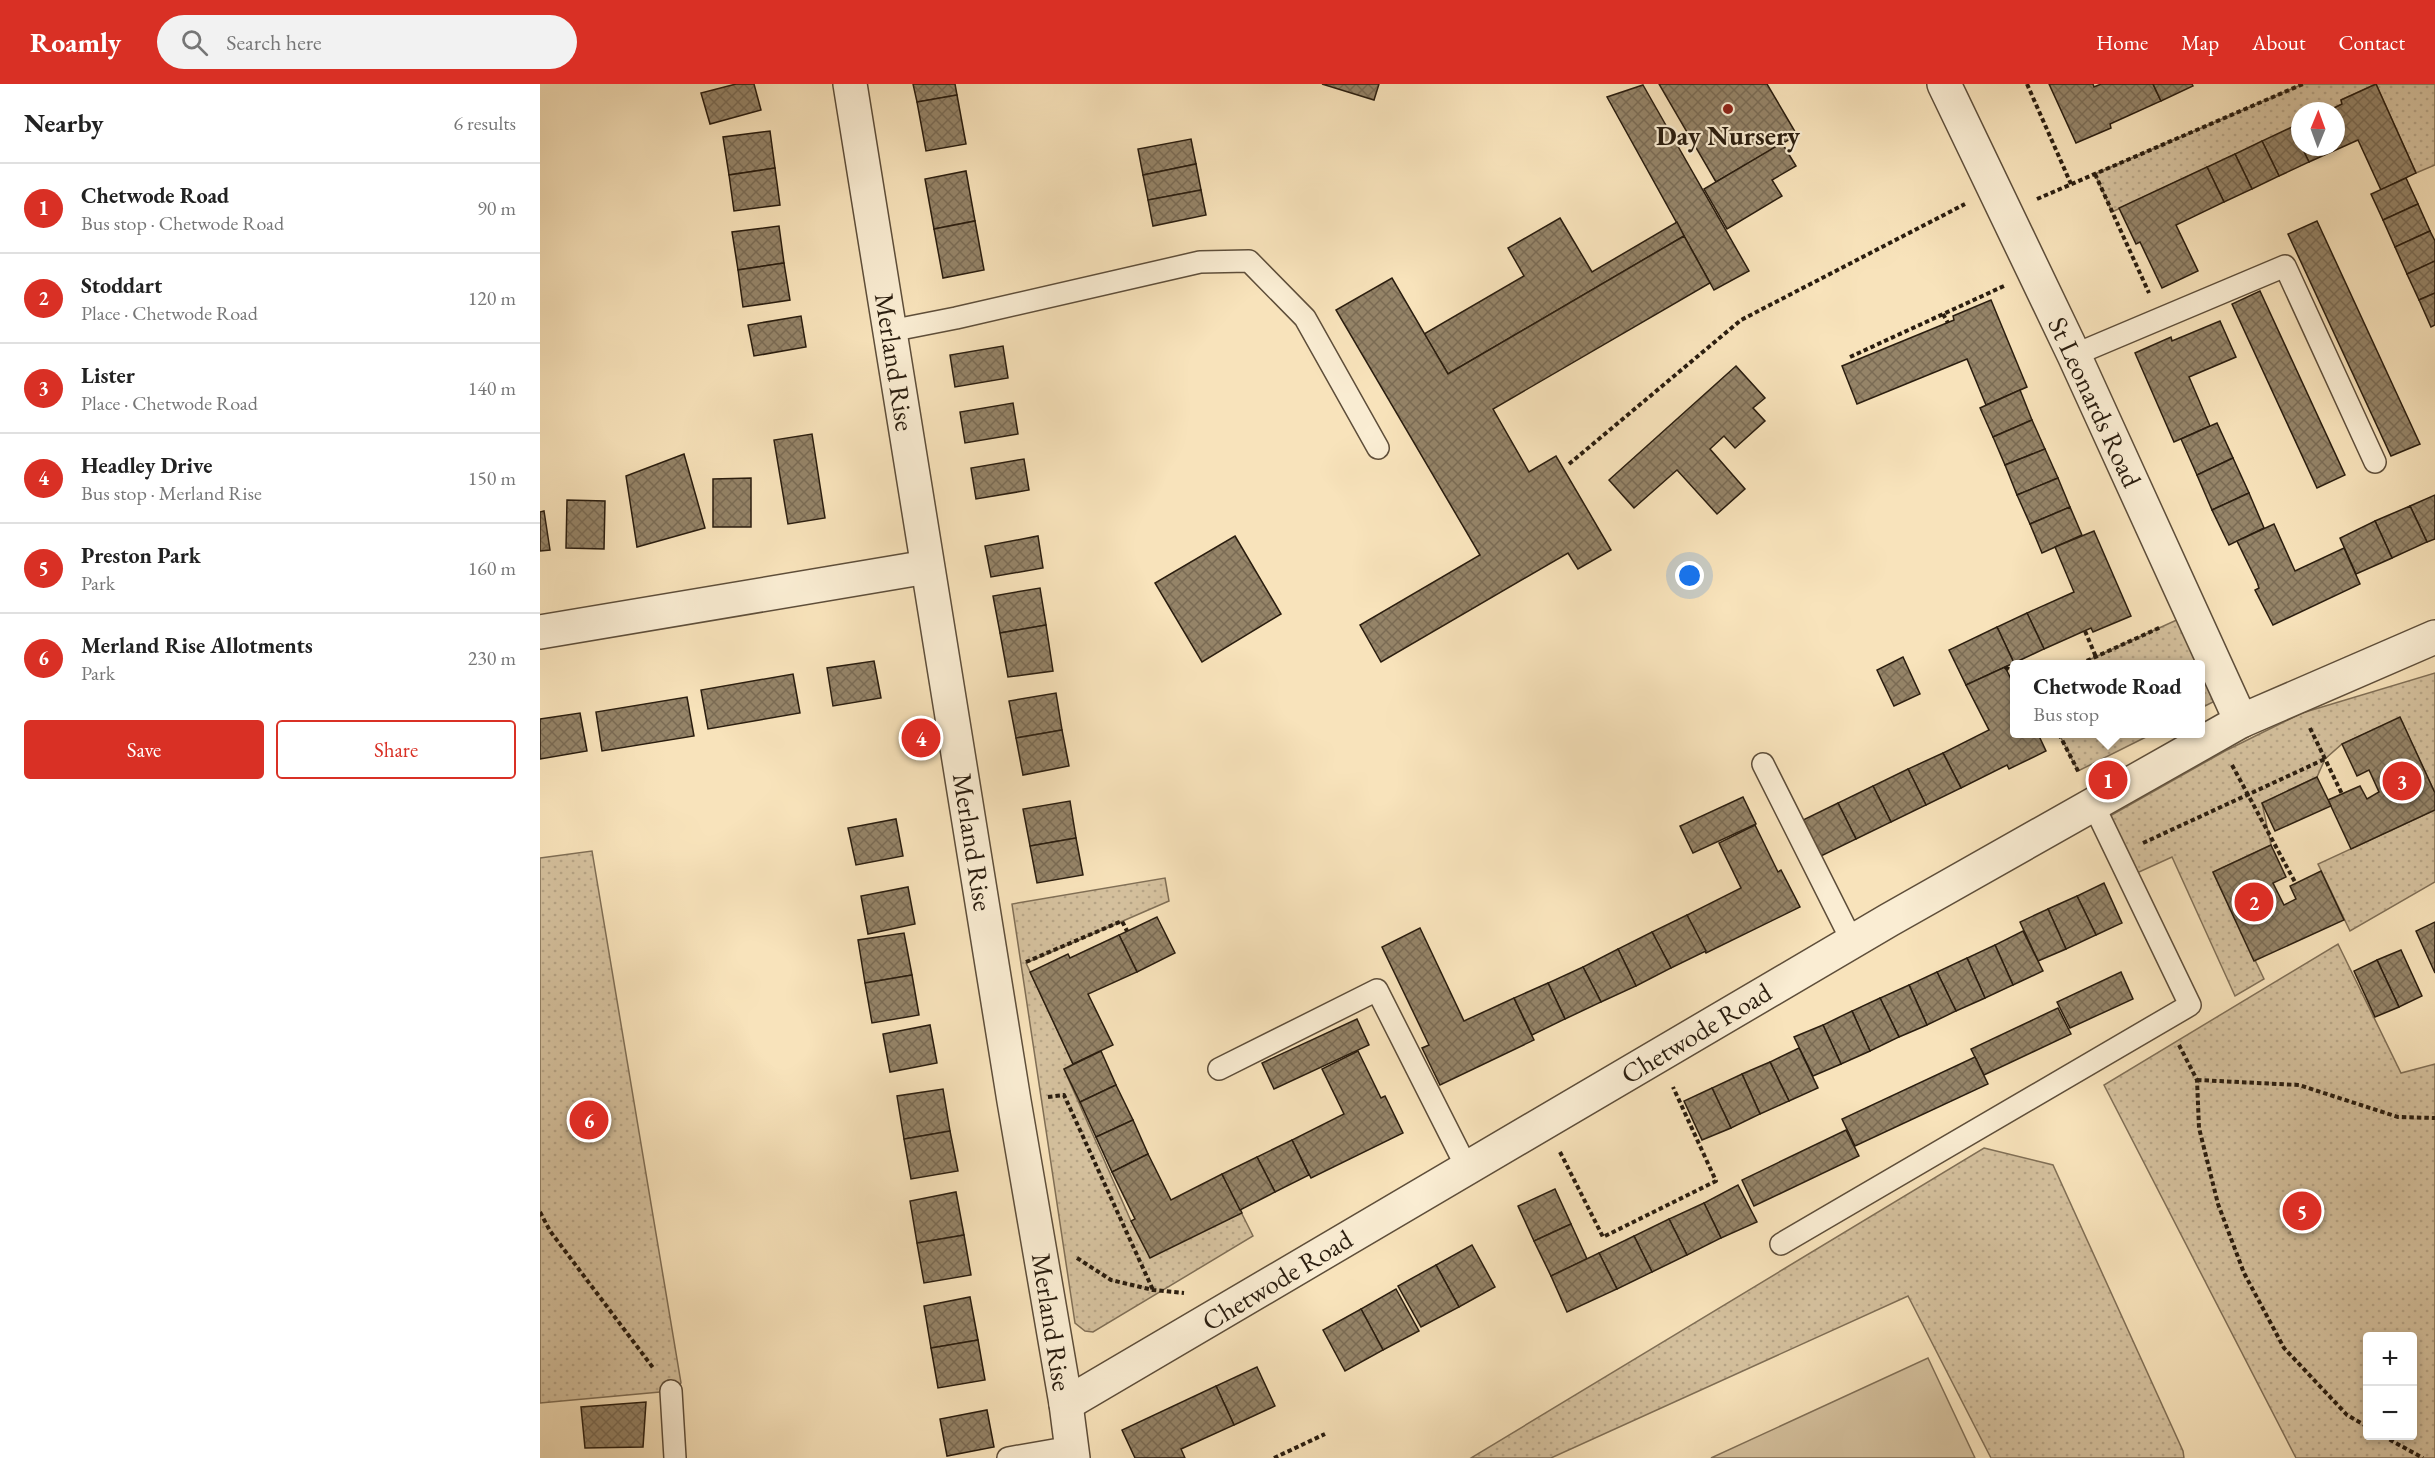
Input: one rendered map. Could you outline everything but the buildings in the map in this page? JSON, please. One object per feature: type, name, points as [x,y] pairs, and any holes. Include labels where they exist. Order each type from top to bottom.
[{"type":"street","name":"Merland Rise","points":[[850,84],[1014,1101],[1066,1404],[1072,1453]]},
{"type":"street","name":"St Leonards Road","points":[[1944,84],[2074,355],[2192,613],[2230,728]]},
{"type":"street","points":[[540,632],[927,567]]},
{"type":"street","name":"Chetwode Road","points":[[1066,1404],[1852,941],[2230,728],[2435,637]]},
{"type":"lane","points":[[890,331],[1200,262],[1249,261],[1305,318],[1378,448]]},
{"type":"lane","points":[[2074,355],[2285,266],[2375,462]]},
{"type":"lane","points":[[1763,764],[1852,941]]},
{"type":"lane","points":[[1781,1244],[2190,1005],[2094,806]]},
{"type":"lane","points":[[1219,1069],[1377,990],[1467,1168]]},
{"type":"lane","points":[[671,1391],[675,1458]]},
{"type":"lane","points":[[1008,1458],[1072,1453]]},
{"type":"path","points":[[2028,84],[2071,184]]},
{"type":"path","points":[[1569,464],[1741,320],[1969,202],[1999,199],[2071,184],[2302,84]]},
{"type":"path","points":[[2095,174],[2160,319]]},
{"type":"path","points":[[1850,357],[2035,272]]},
{"type":"path","points":[[1943,314],[1948,323]]},
{"type":"path","points":[[2089,660],[2192,613]]},
{"type":"path","points":[[2085,631],[2096,657]]},
{"type":"path","points":[[2005,667],[2010,670]]},
{"type":"path","points":[[2295,698],[2342,794]]},
{"type":"path","points":[[2230,728],[2247,795],[2296,884]]},
{"type":"path","points":[[2061,738],[2094,806]]},
{"type":"path","points":[[2118,855],[2325,759]]},
{"type":"path","points":[[995,974],[1122,921],[1127,931]]},
{"type":"path","points":[[2166,1019],[2197,1080],[2199,1128],[2218,1204],[2244,1273],[2284,1348],[2347,1415],[2363,1425]]},
{"type":"path","points":[[1545,1122],[1603,1238],[1716,1181],[1658,1055]]},
{"type":"path","points":[[2197,1080],[2299,1085],[2398,1116],[2435,1118]]},
{"type":"path","points":[[1014,1101],[1064,1095],[1153,1290]]},
{"type":"path","points":[[540,1212],[550,1231],[671,1391]]},
{"type":"path","points":[[1037,1230],[1111,1280],[1153,1290],[1188,1293]]},
{"type":"path","points":[[1274,1458],[1325,1434]]},
{"type":"path","points":[[2390,1440],[2422,1458]]},
{"type":"shaded area","points":[[2303,84],[2376,84],[2341,100],[2342,102],[2291,102],[2291,128],[2112,212],[2095,174]]},
{"type":"shaded area","points":[[2376,84],[2435,84],[2435,165],[2416,173]]},
{"type":"shaded area","points":[[2192,613],[2229,694],[2205,706],[2205,660],[2089,660]]},
{"type":"shaded area","points":[[2435,673],[2435,793],[2400,718],[2342,744],[2325,759],[2317,777],[2262,803],[2271,845],[2213,872],[2264,979],[2235,996],[2172,857],[2128,877],[2101,821],[2225,751],[2302,713]]},
{"type":"shaded area","points":[[2061,738],[2144,738],[2078,771]]},
{"type":"shaded area","points":[[2435,810],[2435,882],[2350,931],[2318,864]]},
{"type":"shaded area","points":[[592,851],[681,1383],[671,1391],[540,1403],[540,858]]},
{"type":"shaded area","points":[[1165,878],[1169,901],[1026,963],[1073,1064],[1064,1069],[1131,1221],[1240,1210],[1253,1236],[1093,1332],[1085,1331],[1075,1323],[1012,904]]},
{"type":"shaded area","points":[[2338,944],[2401,1073],[2435,1064],[2435,1458],[2296,1458],[2104,1085]]},
{"type":"shaded area","points":[[1984,1148],[2053,1165],[2183,1451],[2184,1458],[1991,1458],[1908,1296],[1551,1458],[1471,1458]]},
{"type":"shaded area","points":[[1928,1358],[1975,1458],[1711,1458]]},
{"type":"place","name":"Day Nursery","points":[[1728,109]]},
{"type":"place","name":"Headley Drive","points":[[921,738]]},
{"type":"place","name":"Chetwode Road","points":[[2108,780]]},
{"type":"place","name":"Lister","points":[[2402,781]]},
{"type":"place","name":"Stoddart","points":[[2254,902]]},
{"type":"place","name":"Merland Rise Allotments","points":[[589,1120]]},
{"type":"place","name":"Preston Park","points":[[2302,1211]]}]
